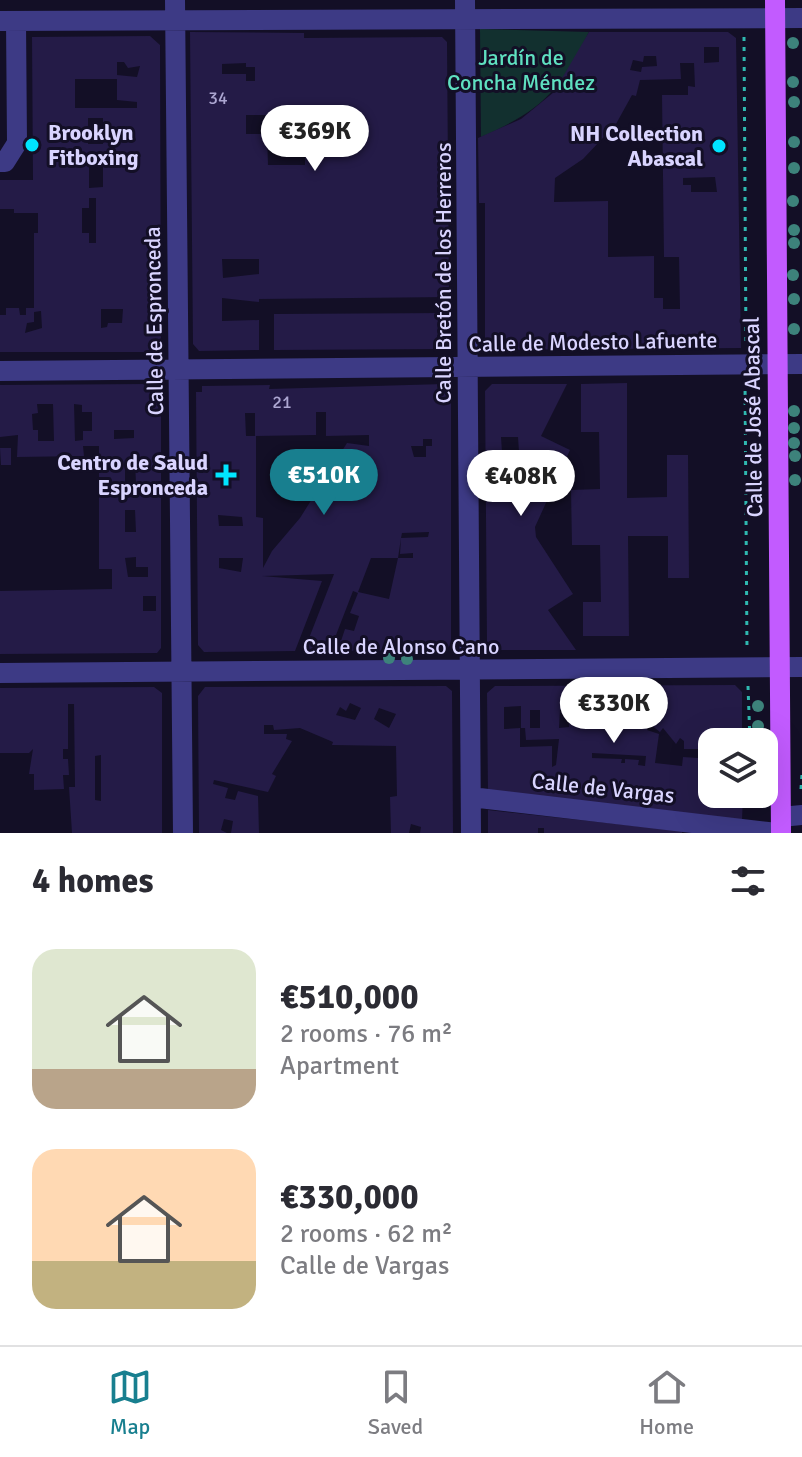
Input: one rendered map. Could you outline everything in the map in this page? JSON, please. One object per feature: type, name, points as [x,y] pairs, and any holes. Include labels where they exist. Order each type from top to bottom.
[{"type":"main road","name":"Calle de José Abascal","points":[[775,9],[780,828]]},
{"type":"street","name":"Calle Bretón de los Herreros","points":[[465,9],[471,833]]},
{"type":"street","points":[[0,162],[5,162],[17,143],[8,21],[175,10],[775,9],[802,18]]},
{"type":"street","name":"Calle de Espronceda","points":[[175,10],[183,833]]},
{"type":"street","name":"Calle de Modesto Lafuente","points":[[0,371],[802,364]]},
{"type":"street","name":"Calle de Alonso Cano","points":[[0,673],[802,667]]},
{"type":"street","name":"Calle de Vargas","points":[[471,797],[780,828],[802,815]]},
{"type":"path","points":[[744,30],[746,353]]},
{"type":"path","points":[[745,377],[747,661]]},
{"type":"path","points":[[748,674],[750,728]]},
{"type":"path","points":[[801,789],[802,774]]},
{"type":"path","points":[[752,808],[752,821]]},
{"type":"green space","name":"Jardín de Concha Méndez","points":[[480,29],[589,32],[568,70],[547,97],[519,118],[481,137]]},
{"type":"building","points":[[190,32],[304,33],[304,38],[442,37],[447,42],[449,297],[259,299],[259,302],[222,298],[222,321],[259,320],[259,350],[199,351],[193,344]],"holes":[[[246,63],[246,67],[255,67],[255,81],[246,81],[246,74],[222,74],[222,64]],[[246,115],[305,115],[305,165],[268,165],[267,134],[246,134]],[[222,259],[259,259],[259,274],[223,278]]]},
{"type":"building","points":[[589,32],[728,32],[736,38],[741,348],[489,350],[485,346],[485,203],[479,203],[478,138],[521,119],[554,92]],"holes":[[[704,47],[719,47],[719,62],[704,63]],[[644,56],[656,56],[657,66],[642,67],[641,72],[630,70],[633,60],[643,62]],[[680,63],[694,63],[695,87],[688,86],[688,95],[662,95],[664,257],[679,257],[680,309],[663,309],[663,298],[654,298],[654,256],[608,257],[608,201],[554,202],[555,178],[583,159],[616,124],[632,95],[636,96],[640,80],[681,79]],[[715,177],[717,192],[691,192],[691,185],[683,185],[683,178]]]},
{"type":"building","points":[[150,36],[160,45],[161,352],[0,352],[0,315],[6,315],[6,308],[19,308],[20,315],[26,315],[26,308],[34,308],[34,233],[38,233],[38,213],[14,213],[14,209],[0,209],[0,180],[33,180],[32,37]],"holes":[[[117,62],[124,62],[128,68],[140,66],[137,77],[117,75]],[[75,79],[117,79],[117,100],[137,102],[137,108],[75,108]],[[88,118],[103,118],[103,144],[88,144]],[[103,164],[103,187],[89,188],[89,165]],[[89,198],[96,198],[96,243],[89,243],[89,233],[82,233],[82,208],[89,208]],[[101,309],[123,309],[122,323],[108,323],[107,327],[101,328]],[[41,311],[42,328],[25,333],[27,323],[34,322],[34,312]]]},
{"type":"building","points":[[449,313],[449,340],[440,349],[274,350],[274,314]]},
{"type":"building","points":[[627,383],[627,498],[667,497],[667,455],[688,455],[689,578],[668,578],[668,536],[628,536],[629,636],[583,636],[583,602],[601,602],[600,545],[572,545],[571,490],[600,489],[599,432],[581,432],[581,384]]},
{"type":"building","points":[[149,384],[161,395],[161,648],[157,653],[0,654],[0,591],[112,589],[112,569],[99,569],[99,446],[83,446],[84,456],[17,457],[18,435],[0,437],[0,385]],"holes":[[[37,404],[53,404],[54,441],[38,441],[38,430],[33,430],[32,414],[38,413]],[[74,404],[82,405],[82,412],[92,412],[92,431],[83,431],[83,440],[75,441]],[[114,430],[134,430],[134,438],[114,439]],[[135,461],[136,484],[125,485],[125,462]],[[125,510],[135,510],[136,532],[125,532]],[[136,557],[136,567],[148,567],[148,577],[128,577],[125,558]],[[143,596],[156,596],[156,611],[143,611]]]},
{"type":"building","points":[[444,384],[451,391],[451,644],[446,650],[304,651],[334,574],[262,576],[322,581],[295,651],[204,652],[198,645],[196,392],[202,392],[202,386],[270,385],[269,389]],"holes":[[[316,412],[326,412],[326,436],[369,435],[369,446],[347,443],[300,518],[272,551],[263,568],[263,518],[256,517],[255,436],[316,435]],[[245,413],[255,413],[255,436],[246,436]],[[423,439],[432,439],[432,446],[426,446],[426,457],[414,457],[411,446],[423,446]],[[218,515],[242,517],[243,526],[219,526]],[[429,532],[428,537],[401,538],[402,533]],[[401,538],[400,554],[413,553],[413,558],[398,558]],[[219,558],[243,558],[241,572],[219,568]],[[371,558],[398,558],[389,599],[358,592]],[[353,591],[358,593],[350,613],[359,616],[354,631],[345,629],[341,641],[336,635]]]},
{"type":"building","points":[[492,384],[567,384],[541,436],[570,450],[535,527],[536,537],[573,594],[548,610],[576,650],[494,650],[487,644],[485,391]],"holes":[[[501,437],[518,437],[519,452],[502,452]]]},
{"type":"building","points":[[0,448],[11,448],[11,465],[1,465]]},
{"type":"building","points":[[735,685],[742,692],[742,728],[698,728],[698,749],[684,749],[684,741],[680,738],[676,744],[663,728],[660,732],[647,722],[647,730],[659,734],[655,763],[682,766],[683,757],[698,758],[698,808],[742,808],[742,821],[488,793],[487,693],[495,686]],"holes":[[[639,701],[647,701],[647,707],[639,707]],[[521,706],[521,728],[525,728],[526,740],[559,739],[556,765],[552,767],[552,746],[520,747],[520,728],[504,729],[504,707]],[[652,709],[647,722],[640,722],[640,715]],[[530,710],[540,710],[540,728],[530,728]],[[560,710],[568,710],[569,727],[559,728]],[[592,753],[646,756],[645,766],[638,765],[639,760],[625,759],[625,763],[621,763],[622,759],[592,758]]]},
{"type":"building","points":[[446,686],[452,691],[453,833],[420,833],[421,827],[411,824],[409,833],[391,833],[390,797],[397,796],[396,746],[332,745],[333,742],[300,728],[274,730],[273,725],[264,725],[264,734],[287,734],[286,739],[292,741],[272,774],[276,776],[268,792],[214,780],[213,784],[228,788],[225,798],[235,800],[238,791],[258,796],[259,833],[231,833],[233,821],[224,819],[221,830],[227,833],[199,833],[198,696],[205,687]],"holes":[[[350,703],[361,708],[355,720],[336,715],[340,707],[346,711]],[[379,708],[396,714],[389,728],[374,719]]]},
{"type":"building","points":[[154,687],[162,693],[162,833],[72,833],[69,787],[75,787],[74,704],[68,704],[68,749],[63,749],[63,759],[68,759],[69,775],[63,775],[64,789],[34,790],[34,774],[29,774],[33,749],[29,753],[0,753],[0,688]],"holes":[[[101,755],[101,801],[95,800],[95,756]]]},
{"type":"building","points":[[488,810],[682,833],[544,833],[544,828],[538,828],[538,833],[488,833]]},
{"type":"place","name":"Brooklyn Fitboxing","points":[[32,145]]},
{"type":"place","name":"NH Collection Abascal","points":[[719,146]]},
{"type":"place","name":"Centro de Salud Espronceda","points":[[226,475]]}]
